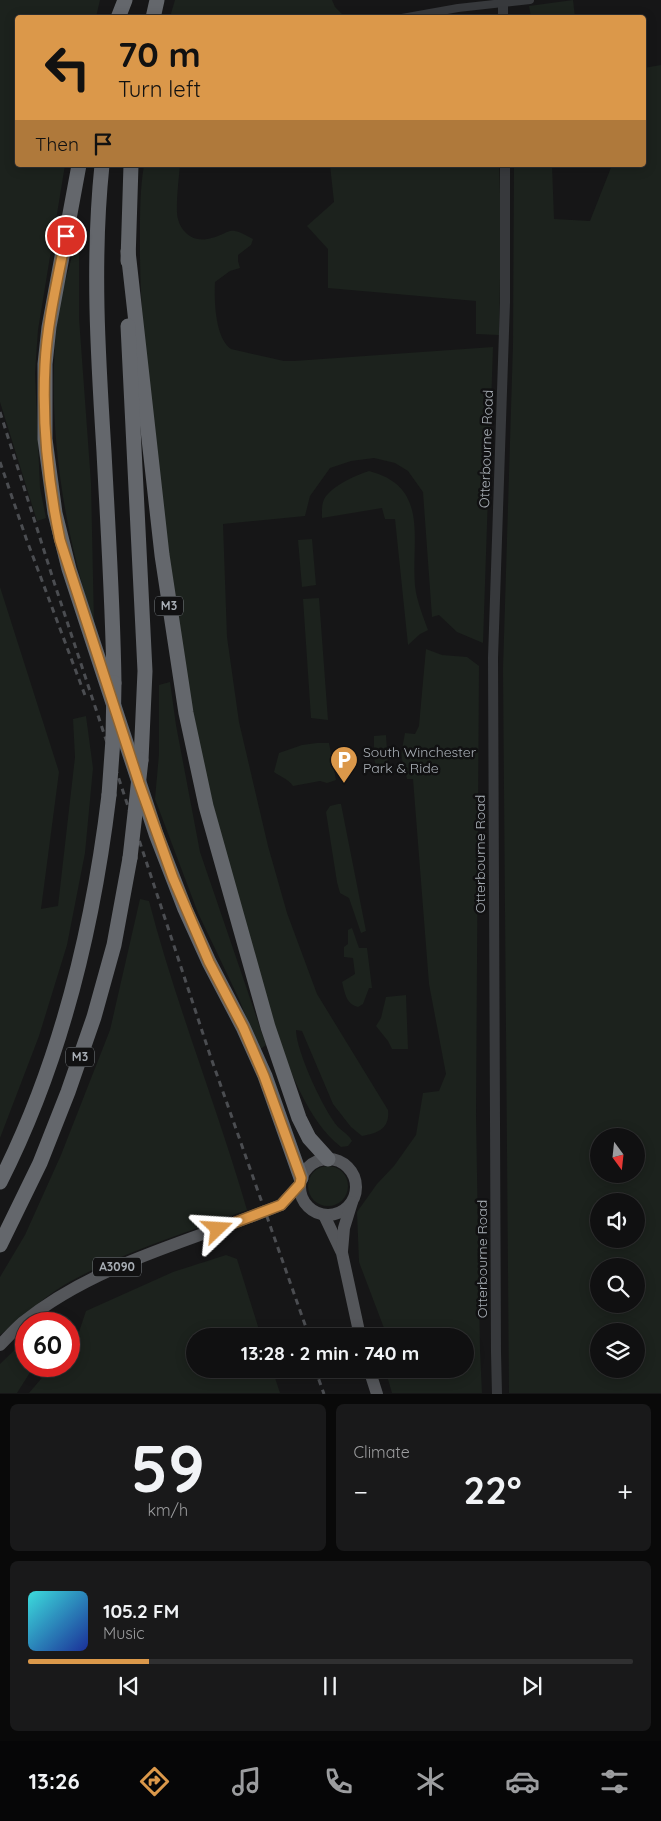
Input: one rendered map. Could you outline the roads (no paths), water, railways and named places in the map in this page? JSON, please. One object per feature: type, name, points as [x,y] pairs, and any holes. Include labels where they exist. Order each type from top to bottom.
[{"type":"highway","points":[[119,15],[125,0]]},
{"type":"highway","points":[[127,15],[130,0]]},
{"type":"highway","points":[[154,15],[157,0]]},
{"type":"highway","points":[[79,167],[49,327],[45,364],[46,439],[55,513],[69,569],[156,834],[185,910],[209,962],[243,1027],[264,1076],[301,1181]]},
{"type":"highway","name":"M3","points":[[0,1182],[37,1099],[60,1031],[91,910],[101,856],[109,795],[114,683],[112,604],[96,309],[97,236],[102,167]]},
{"type":"highway","name":"M3","points":[[0,1245],[40,1163],[94,1018],[114,945],[130,858],[141,760],[145,672],[127,318],[131,167]]},
{"type":"highway","name":"M3","points":[[128,251],[162,555],[186,713],[200,778],[232,903],[268,1027],[299,1118],[309,1138],[328,1159]]},
{"type":"main road","points":[[342,1253],[344,1228],[352,1202],[356,1189],[355,1176],[342,1162],[328,1159],[315,1162],[304,1172],[300,1192],[308,1206],[313,1210],[324,1215],[340,1213],[352,1202]]},
{"type":"main road","name":"A3090","points":[[281,1205],[301,1181]]},
{"type":"main road","name":"A3090","points":[[0,1345],[21,1324],[48,1304],[101,1274],[281,1205],[308,1206]]},
{"type":"main road","points":[[324,1215],[342,1253],[358,1328]]},
{"type":"main road","points":[[372,1378],[377,1394]]},
{"type":"street","points":[[419,15],[458,8],[530,0]]},
{"type":"street","points":[[503,2],[503,15]]},
{"type":"street","name":"Otterbourne Road","points":[[497,1394],[493,658],[505,294],[505,167]]},
{"type":"railway","points":[[0,412],[210,1055],[306,1328]]},
{"type":"railway","points":[[0,462],[26,538],[86,698]]},
{"type":"railway","points":[[318,1378],[324,1394]]},
{"type":"place","name":"South Winchester Park & Ride","points":[[344,784]]}]
